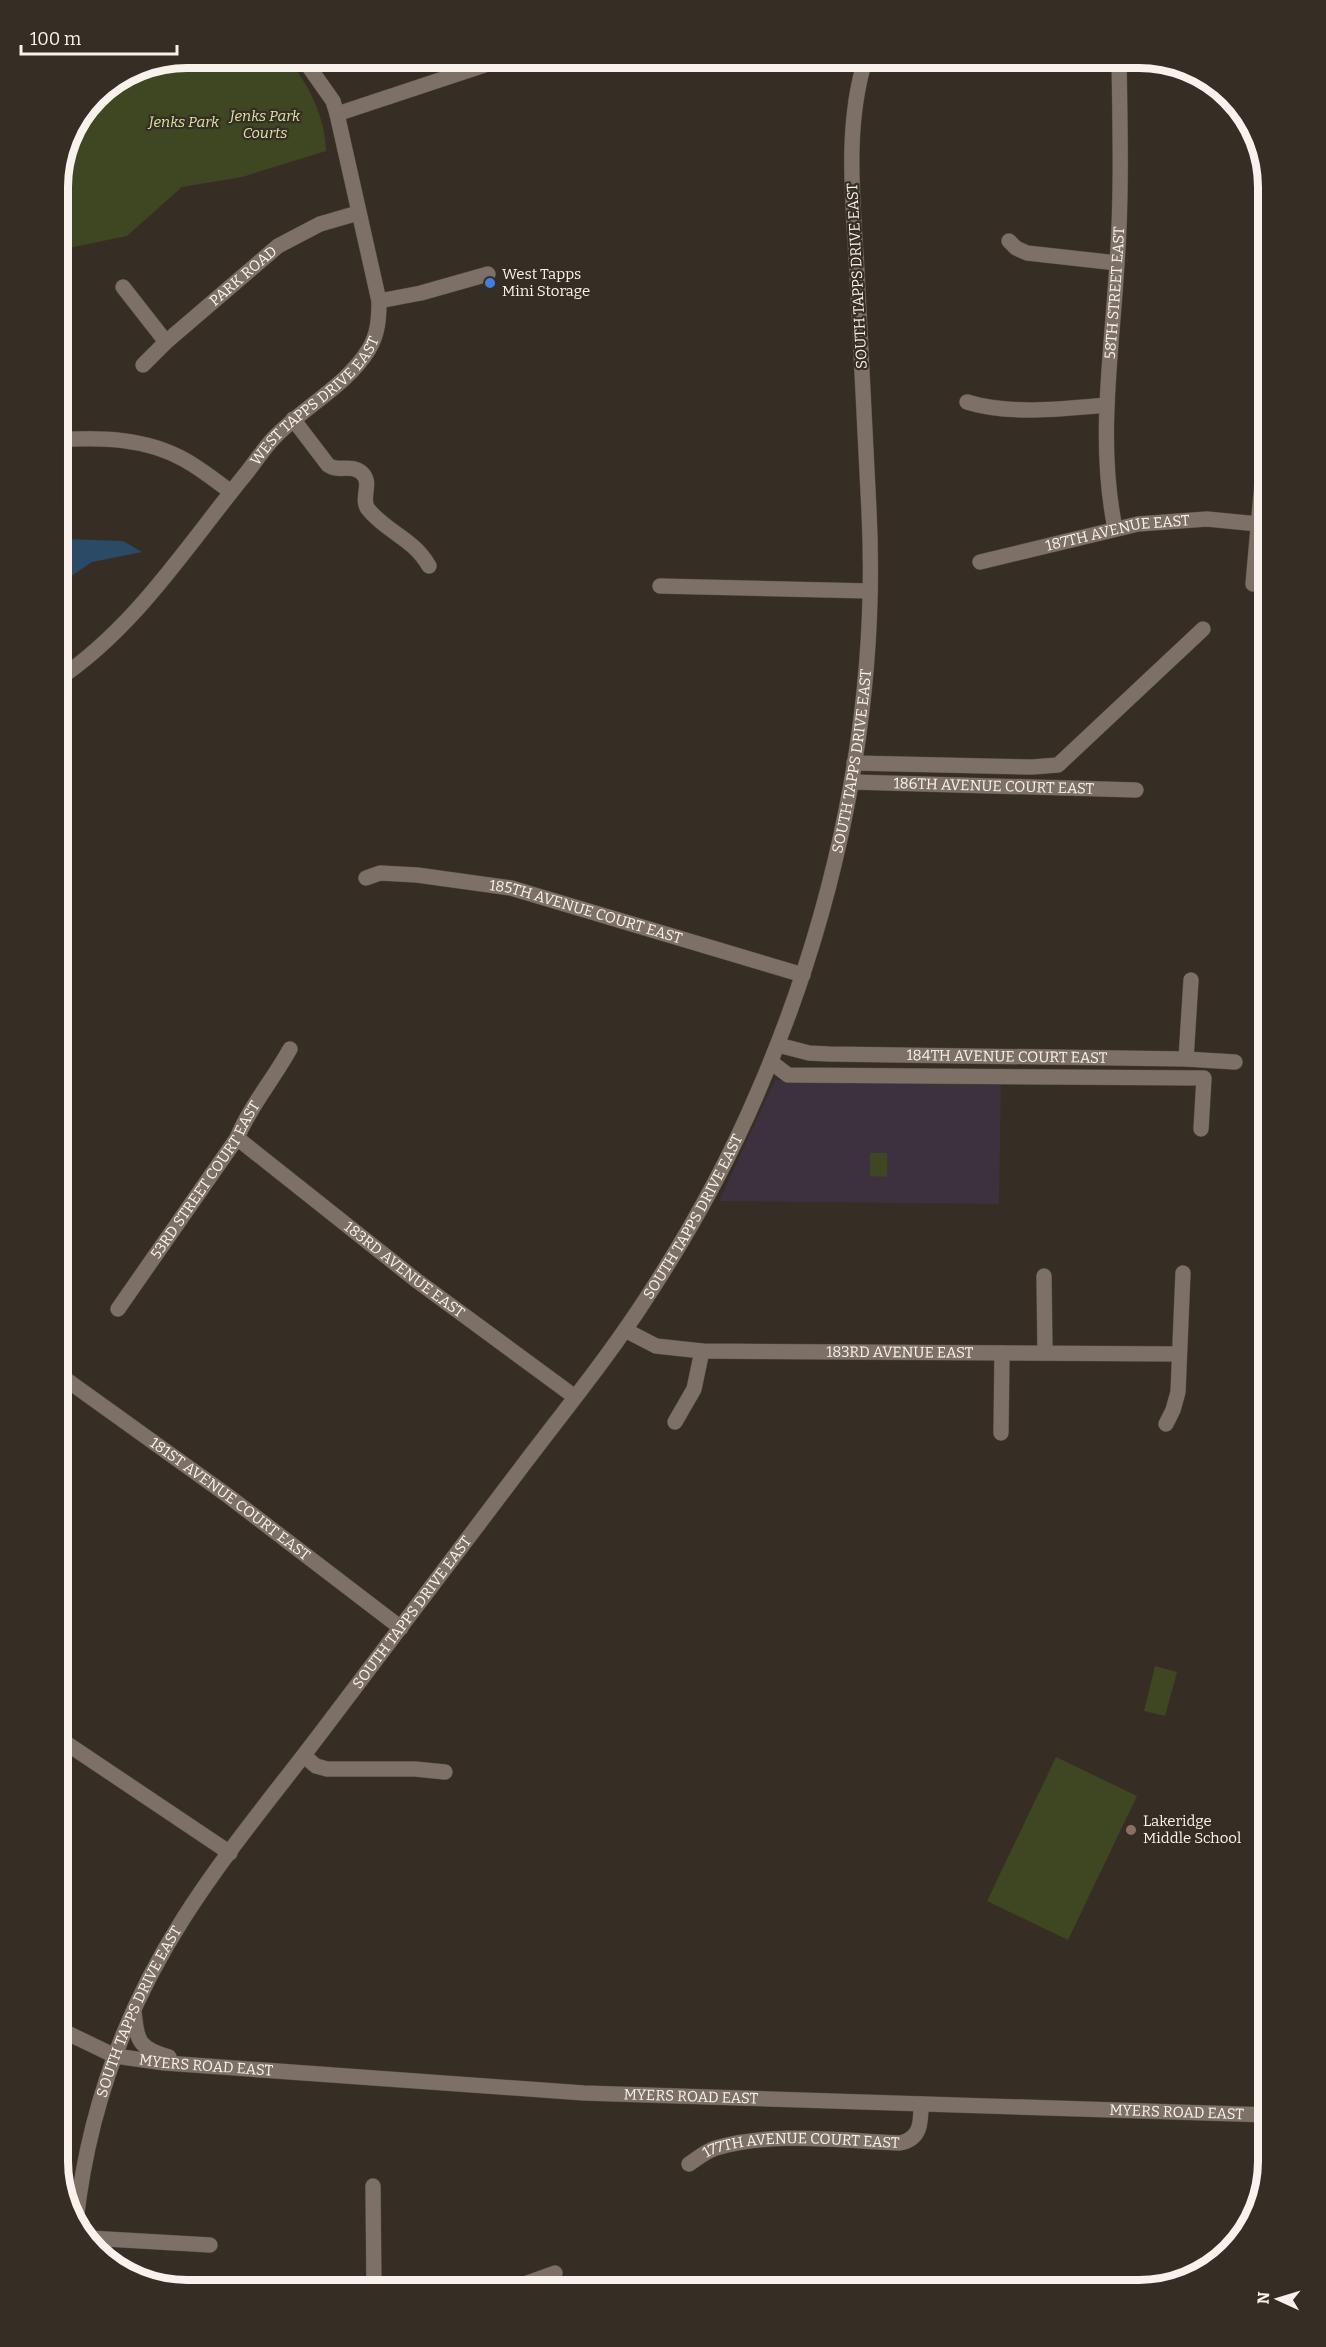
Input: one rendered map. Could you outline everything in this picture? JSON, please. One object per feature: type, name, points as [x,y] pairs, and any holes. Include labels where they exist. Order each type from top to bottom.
[{"type":"street","name":"WEST TAPPS DRIVE EAST","points":[[68,672],[92,656],[125,623],[199,534],[270,442],[293,419],[342,379],[368,350],[377,331],[379,301],[337,114],[333,102],[310,68]]},
{"type":"street","points":[[337,114],[476,68]]},
{"type":"street","name":"SOUTH TAPPS DRIVE EAST","points":[[78,2208],[87,2149],[100,2099],[115,2056],[134,2010],[179,1924],[230,1853],[625,1330],[703,1204],[742,1128],[778,1045],[803,975],[829,884],[852,782],[866,672],[870,591],[869,511],[852,151],[858,91],[863,68]]},
{"type":"street","name":"58TH STREET EAST","points":[[1115,528],[1106,465],[1107,405],[1118,264],[1121,186],[1119,68]]},
{"type":"street","name":"PARK ROAD","points":[[143,365],[166,342],[278,246],[320,224],[358,213]]},
{"type":"street","points":[[1009,241],[1016,248],[1027,253],[1118,264]]},
{"type":"street","points":[[379,301],[421,293],[488,274]]},
{"type":"street","points":[[123,287],[166,342]]},
{"type":"street","points":[[967,402],[999,409],[1107,405]]},
{"type":"street","points":[[293,419],[328,465],[339,469],[351,467],[363,474],[367,484],[364,499],[367,507],[381,522],[422,554],[429,566]]},
{"type":"street","points":[[68,439],[97,438],[148,446],[183,459],[231,492]]},
{"type":"street","name":"187TH AVENUE EAST","points":[[980,562],[1115,528],[1184,520],[1229,520],[1258,524]]},
{"type":"street","points":[[1253,584],[1258,524]]},
{"type":"street","points":[[660,586],[870,591]]},
{"type":"street","name":"186TH AVENUE COURT EAST","points":[[854,763],[1032,767],[1058,765],[1203,629]]},
{"type":"street","name":"186TH AVENUE COURT EAST","points":[[852,782],[1136,790]]},
{"type":"street","name":"185TH AVENUE COURT EAST","points":[[366,878],[380,873],[417,875],[511,888],[803,975]]},
{"type":"street","points":[[1186,1059],[1191,980]]},
{"type":"street","name":"184TH AVENUE COURT EAST","points":[[778,1045],[809,1053],[829,1054],[1186,1059],[1234,1062]]},
{"type":"street","name":"53RD STREET COURT EAST","points":[[118,1309],[237,1138],[244,1122],[290,1049]]},
{"type":"street","points":[[771,1062],[788,1075],[1204,1078],[1201,1129]]},
{"type":"street","name":"183RD AVENUE EAST","points":[[237,1138],[426,1287],[575,1397]]},
{"type":"street","points":[[1166,1424],[1178,1392],[1184,1273]]},
{"type":"street","points":[[1044,1276],[1046,1353]]},
{"type":"street","name":"183RD AVENUE EAST","points":[[625,1330],[656,1346],[702,1351],[1179,1354]]},
{"type":"street","points":[[675,1422],[694,1389],[702,1351]]},
{"type":"street","points":[[1001,1433],[1002,1353]]},
{"type":"street","name":"181ST AVENUE COURT EAST","points":[[68,1381],[226,1495],[401,1628]]},
{"type":"street","points":[[68,1744],[230,1853]]},
{"type":"street","points":[[304,1756],[316,1766],[327,1769],[415,1769],[445,1772]]},
{"type":"street","points":[[134,2010],[137,2037],[147,2049],[195,2066]]},
{"type":"street","name":"MYERS ROAD EAST","points":[[68,2033],[115,2056],[195,2066],[584,2093],[1258,2115]]},
{"type":"street","name":"177TH AVENUE COURT EAST","points":[[689,2164],[704,2153],[716,2148],[741,2143],[794,2139],[900,2143],[910,2141],[915,2136],[921,2117],[921,2104]]},
{"type":"street","points":[[373,2186],[374,2279]]},
{"type":"street","points":[[97,2238],[210,2245]]},
{"type":"street","points":[[537,2279],[555,2273]]},
{"type":"shaded area","points":[[775,1080],[1001,1083],[999,1204],[719,1201]]},
{"type":"green space","name":"Jenks Park","points":[[294,68],[302,78],[319,113],[326,151],[242,177],[182,187],[127,236],[68,248],[68,179],[72,156],[80,134],[97,108],[127,83],[163,70]]},
{"type":"green space","points":[[870,1153],[887,1153],[887,1177],[870,1176]]},
{"type":"green space","points":[[1155,1666],[1177,1672],[1165,1716],[1144,1711]]},
{"type":"green space","points":[[1056,1757],[1137,1796],[1068,1940],[987,1901]]},
{"type":"water","points":[[68,539],[123,541],[142,552],[92,562],[68,578]]},
{"type":"place","name":"West Tapps Mini Storage","points":[[490,283]]},
{"type":"place","name":"Lakeridge Middle School","points":[[1131,1830]]},
{"type":"park label","name":"Jenks Park Courts","points":[[265,124]]}]
